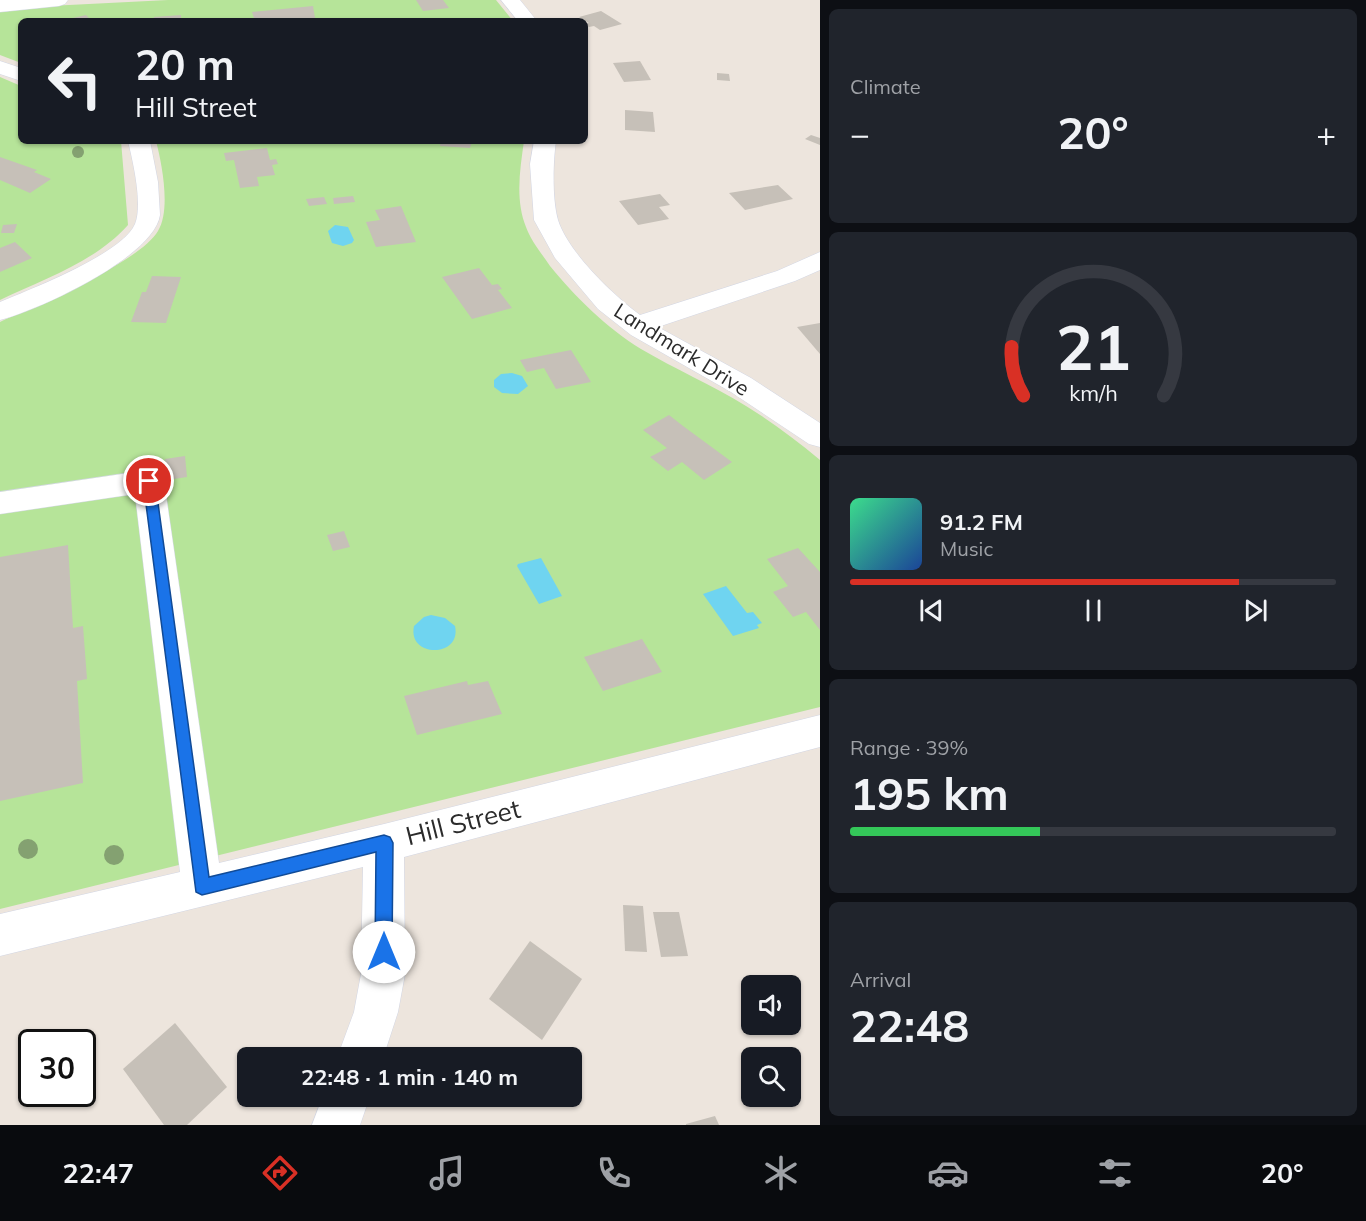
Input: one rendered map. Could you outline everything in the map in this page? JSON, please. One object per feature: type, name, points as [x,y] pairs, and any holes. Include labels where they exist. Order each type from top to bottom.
[{"type":"street","points":[[0,6],[59,0]]},
{"type":"street","points":[[510,0],[525,18]]},
{"type":"street","points":[[0,67],[18,74]]},
{"type":"street","points":[[0,312],[99,266],[126,249],[138,238],[144,230],[149,212],[139,144]]},
{"type":"street","name":"Landmark Drive","points":[[544,144],[541,164],[546,220],[564,253],[607,303],[636,325],[689,358],[741,385],[820,437]]},
{"type":"street","points":[[636,325],[786,276],[820,260]]},
{"type":"street","points":[[0,503],[149,481],[202,886]]},
{"type":"street","name":"Hill Street","points":[[0,935],[384,843],[820,731]]},
{"type":"street","points":[[364,1047],[376,1012],[383,974],[384,843]]},
{"type":"street","points":[[336,1125],[342,1107]]},
{"type":"green space","points":[[168,0],[496,0],[511,18],[18,18],[18,62],[0,55],[0,12],[49,6]]},
{"type":"green space","points":[[0,77],[18,85],[18,144],[121,144],[128,225],[115,238],[85,259],[0,300]]},
{"type":"green space","points":[[157,144],[524,144],[519,184],[523,217],[528,232],[537,247],[570,289],[604,322],[628,341],[746,406],[820,460],[820,707],[0,909],[0,322],[85,282],[130,256],[147,243],[158,231],[162,222],[165,199]]},
{"type":"water","points":[[335,225],[348,227],[354,240],[352,243],[343,246],[332,243],[328,231]]},
{"type":"water","points":[[512,373],[522,376],[528,386],[518,394],[502,393],[494,387],[494,380],[501,374]]},
{"type":"water","points":[[541,558],[562,596],[539,604],[517,566]]},
{"type":"water","points":[[726,586],[747,613],[753,612],[762,623],[757,625],[759,628],[733,636],[703,594]]},
{"type":"water","points":[[431,615],[445,618],[455,626],[455,636],[451,644],[434,650],[418,644],[414,636],[414,626],[424,617]]},
{"type":"building","points":[[416,0],[443,0],[449,8],[423,11]]},
{"type":"building","points":[[313,6],[315,18],[254,18],[252,12]]},
{"type":"building","points":[[601,11],[622,24],[600,30],[594,26],[588,26],[588,18],[579,17]]},
{"type":"building","points":[[86,15],[89,18],[73,18]]},
{"type":"building","points":[[181,15],[181,18],[154,17]]},
{"type":"building","points":[[640,61],[651,80],[624,82],[613,63]]},
{"type":"building","points":[[717,73],[729,74],[730,81],[717,80]]},
{"type":"building","points":[[625,110],[653,112],[655,132],[625,130]]},
{"type":"building","points":[[811,135],[820,138],[820,145],[805,139]]},
{"type":"building","points":[[440,144],[471,144],[470,148],[440,146]]},
{"type":"building","points":[[267,148],[270,160],[276,159],[278,164],[272,165],[275,175],[257,177],[259,186],[240,188],[234,160],[226,161],[224,153]]},
{"type":"building","points":[[0,157],[37,170],[34,172],[51,179],[30,193],[0,180]]},
{"type":"building","points":[[778,185],[793,199],[745,210],[729,193]]},
{"type":"building","points":[[660,194],[670,205],[659,207],[669,219],[638,225],[619,201]]},
{"type":"building","points":[[353,196],[355,202],[334,204],[333,198]]},
{"type":"building","points":[[324,197],[327,204],[309,206],[306,199]]},
{"type":"building","points":[[401,206],[416,242],[376,247],[366,222],[380,220],[375,210]]},
{"type":"building","points":[[17,224],[14,233],[1,233],[3,225]]},
{"type":"building","points":[[15,242],[32,258],[0,272],[0,248]]},
{"type":"building","points":[[479,268],[492,285],[498,284],[502,289],[498,290],[512,308],[472,319],[442,277]]},
{"type":"building","points":[[152,276],[181,277],[166,323],[131,322],[142,292],[146,292]]},
{"type":"building","points":[[820,323],[820,354],[797,327]]},
{"type":"building","points":[[571,350],[591,382],[556,389],[544,368],[527,372],[520,360]]},
{"type":"building","points":[[669,415],[732,462],[704,480],[682,462],[668,471],[650,457],[667,448],[643,430]]},
{"type":"building","points":[[185,456],[187,477],[167,480],[165,459]]},
{"type":"building","points":[[344,531],[350,547],[333,551],[327,535]]},
{"type":"building","points":[[68,545],[73,628],[83,626],[87,679],[77,681],[83,783],[0,801],[0,557]]},
{"type":"building","points":[[798,548],[820,572],[820,630],[806,612],[793,617],[773,592],[788,586],[767,559]]},
{"type":"building","points":[[642,639],[662,672],[603,691],[584,657]]},
{"type":"building","points":[[467,681],[468,685],[488,681],[502,714],[417,735],[404,696]]},
{"type":"building","points":[[623,905],[643,906],[647,952],[625,951]]},
{"type":"building","points":[[653,912],[679,912],[688,956],[661,957]]},
{"type":"building","points":[[530,941],[582,979],[542,1040],[489,999]]},
{"type":"building","points":[[175,1023],[227,1087],[187,1125],[164,1125],[123,1069]]},
{"type":"building","points":[[715,1116],[719,1125],[686,1125],[686,1124]]},
{"type":"route","points":[[149,481],[202,886],[384,843],[384,952]]}]
